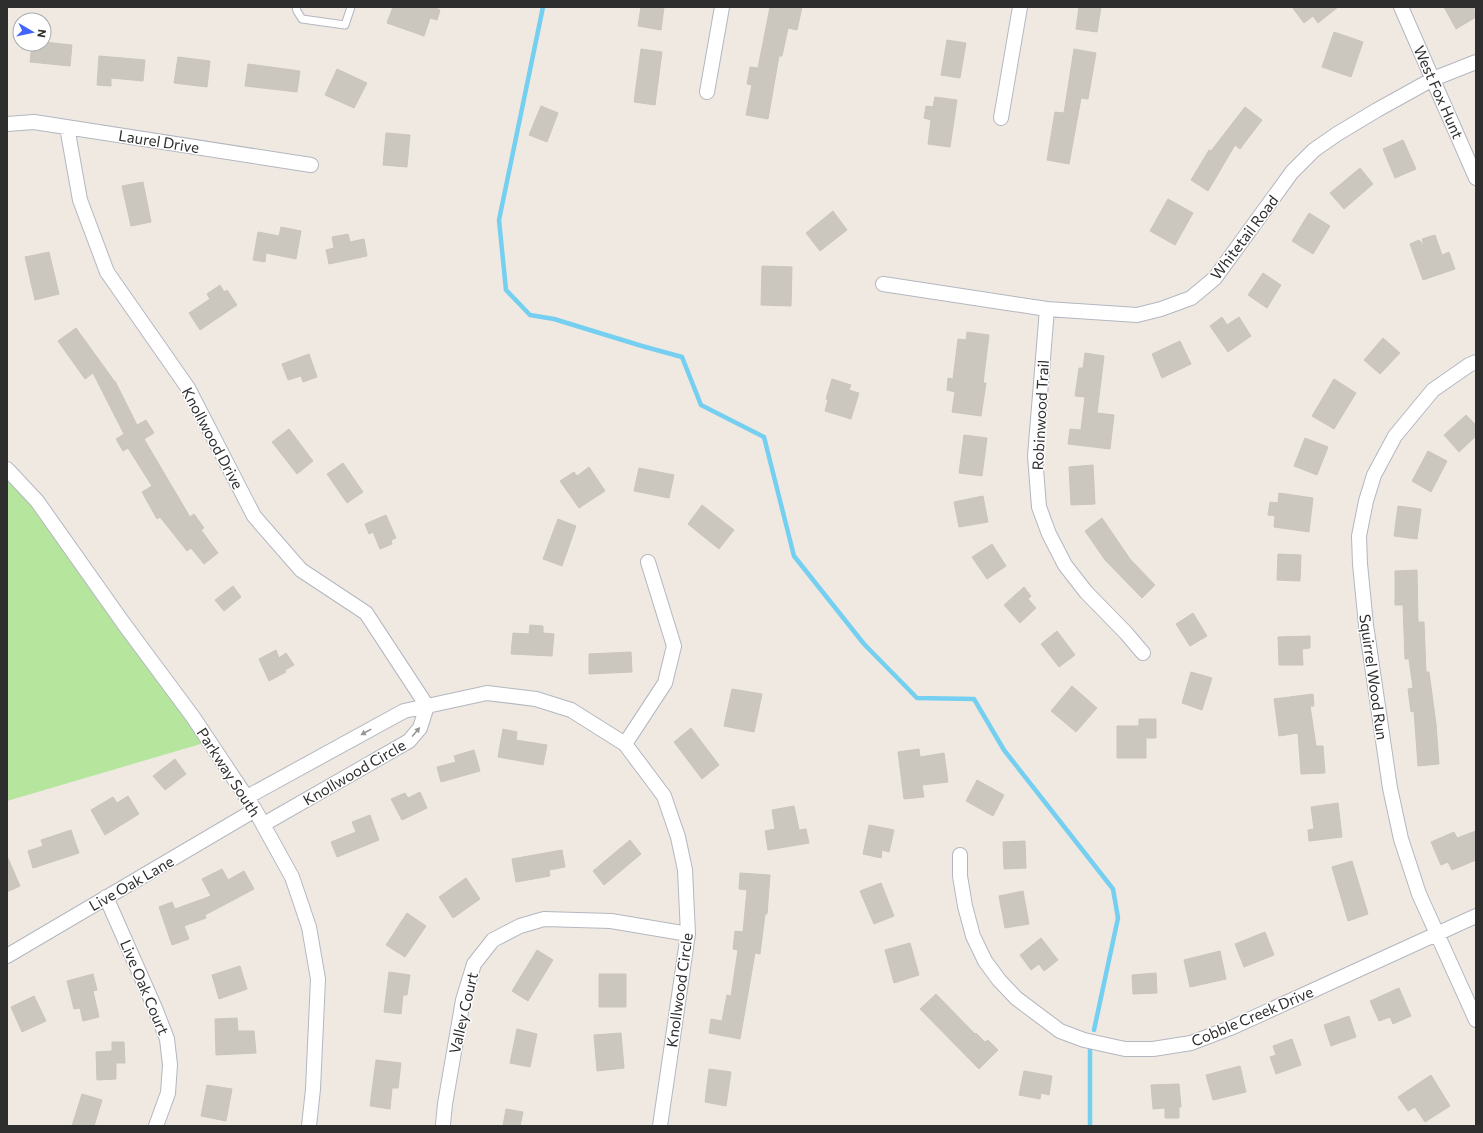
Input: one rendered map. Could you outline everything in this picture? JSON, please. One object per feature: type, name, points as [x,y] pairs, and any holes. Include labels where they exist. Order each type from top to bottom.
[{"type":"street","points":[[707,92],[722,7]]},
{"type":"street","points":[[1001,118],[1020,7]]},
{"type":"street","name":"West Fox Hunt","points":[[1401,7],[1476,178]]},
{"type":"street","name":"Whitetail Road","points":[[883,284],[1047,309],[1137,315],[1161,309],[1191,298],[1215,278],[1292,172],[1314,150],[1363,118],[1433,80],[1476,62]]},
{"type":"street","name":"Laurel Drive","points":[[7,124],[34,122],[311,165]]},
{"type":"street","name":"Knollwood Drive","points":[[66,127],[80,200],[107,272],[188,388],[254,516],[301,570],[366,613],[427,706]]},
{"type":"street","name":"Robinwood Trail","points":[[1047,309],[1035,456],[1039,507],[1049,534],[1065,565],[1086,592],[1126,633],[1143,653]]},
{"type":"street","name":"Squirrel Wood Run","points":[[1476,362],[1469,365],[1434,390],[1395,436],[1374,475],[1366,501],[1360,536],[1360,564],[1366,625],[1390,788],[1401,839],[1419,894],[1476,1020]]},
{"type":"street","name":"Parkway South","points":[[7,469],[37,501],[124,624],[194,716],[264,824],[292,877],[309,927],[318,979],[313,1089],[309,1126]]},
{"type":"street","points":[[625,744],[666,683],[674,646],[648,562]]},
{"type":"street","name":"Knollwood Circle","points":[[247,797],[404,711],[487,693],[536,699],[571,710],[625,744],[664,796],[678,837],[685,870],[688,934],[660,1126]]},
{"type":"street","name":"Knollwood Circle","points":[[264,824],[409,741],[420,728],[427,706]]},
{"type":"street","name":"Live Oak Lane","points":[[7,956],[255,810]]},
{"type":"street","name":"Cobble Creek Drive","points":[[960,855],[960,876],[965,906],[973,936],[985,961],[999,980],[1016,998],[1060,1031],[1084,1040],[1125,1050],[1153,1050],[1191,1043],[1233,1027],[1476,916]]},
{"type":"street","name":"Live Oak Court","points":[[106,897],[155,1008],[167,1039],[170,1065],[168,1093],[156,1126]]},
{"type":"street","name":"Valley Court","points":[[443,1124],[445,1104],[463,1000],[474,964],[493,940],[520,926],[544,919],[611,921],[688,934]]},
{"type":"lane","points":[[296,7],[296,11],[302,19],[344,24],[351,7]]},
{"type":"green space","points":[[7,464],[44,497],[103,596],[204,743],[7,801]]},
{"type":"building","points":[[393,7],[434,7],[440,10],[437,20],[430,18],[424,36],[387,23]]},
{"type":"building","points":[[641,7],[664,7],[661,30],[638,26]]},
{"type":"building","points":[[770,7],[802,7],[797,30],[788,28],[782,56],[779,56],[768,119],[746,115],[752,85],[747,84],[750,67],[758,68]]},
{"type":"building","points":[[1079,7],[1101,7],[1097,32],[1076,29]]},
{"type":"building","points":[[1292,7],[1338,7],[1318,23],[1313,16],[1304,23]]},
{"type":"building","points":[[1444,7],[1473,7],[1476,12],[1476,17],[1456,29]]},
{"type":"building","points":[[1334,32],[1363,42],[1351,77],[1322,67]]},
{"type":"building","points":[[947,40],[966,43],[960,78],[941,75]]},
{"type":"building","points":[[52,43],[72,45],[70,66],[30,62],[31,52],[52,52]]},
{"type":"building","points":[[641,49],[662,52],[655,105],[634,102]]},
{"type":"building","points":[[1074,49],[1096,53],[1088,99],[1081,98],[1069,164],[1047,160],[1055,112],[1064,113]]},
{"type":"building","points":[[99,56],[145,60],[143,81],[111,78],[111,86],[97,85]]},
{"type":"building","points":[[178,57],[210,61],[207,87],[174,83]]},
{"type":"building","points":[[248,64],[300,71],[297,92],[245,86]]},
{"type":"building","points":[[337,69],[367,83],[354,108],[325,95]]},
{"type":"building","points":[[935,97],[957,100],[950,147],[928,144],[931,120],[924,118],[926,106],[933,107]]},
{"type":"building","points":[[541,106],[558,113],[547,142],[529,135]]},
{"type":"building","points":[[1245,107],[1262,120],[1240,149],[1235,145],[1208,191],[1191,180],[1209,150],[1211,151]]},
{"type":"building","points":[[386,133],[410,135],[407,167],[383,165]]},
{"type":"building","points":[[1403,140],[1416,169],[1395,178],[1383,149]]},
{"type":"building","points":[[1360,168],[1373,184],[1344,209],[1330,193]]},
{"type":"building","points":[[143,182],[151,222],[131,226],[122,186]]},
{"type":"building","points":[[1168,199],[1193,213],[1175,245],[1150,231]]},
{"type":"building","points":[[833,211],[847,230],[820,251],[806,233]]},
{"type":"building","points":[[1309,213],[1330,226],[1313,254],[1292,241]]},
{"type":"building","points":[[281,227],[301,231],[296,259],[266,253],[265,262],[253,260],[258,232],[279,236]]},
{"type":"building","points":[[348,234],[350,242],[364,239],[367,256],[329,264],[326,250],[334,248],[332,237]]},
{"type":"building","points":[[1435,235],[1442,255],[1449,252],[1455,269],[1423,280],[1410,244],[1419,240],[1424,246],[1422,239]]},
{"type":"building","points":[[49,252],[59,294],[35,300],[25,257]]},
{"type":"building","points":[[762,266],[792,267],[791,306],[761,305]]},
{"type":"building","points":[[1263,273],[1281,285],[1267,308],[1248,295]]},
{"type":"building","points":[[220,285],[224,292],[227,290],[237,305],[200,330],[189,313],[210,299],[207,294]]},
{"type":"building","points":[[1222,317],[1227,325],[1239,317],[1251,336],[1228,352],[1210,326]]},
{"type":"building","points":[[76,328],[115,381],[137,425],[146,420],[154,433],[144,439],[190,517],[194,514],[204,528],[201,530],[218,553],[204,564],[191,548],[187,551],[160,517],[157,519],[142,492],[152,486],[128,448],[123,451],[116,439],[124,434],[93,373],[85,379],[58,341]]},
{"type":"building","points":[[967,332],[989,335],[983,383],[986,383],[981,416],[952,412],[955,392],[947,390],[948,378],[953,379],[958,339],[966,340]]},
{"type":"building","points":[[1383,338],[1400,353],[1380,374],[1364,360]]},
{"type":"building","points":[[1180,341],[1191,364],[1162,378],[1152,354]]},
{"type":"building","points":[[1085,353],[1104,356],[1097,413],[1114,415],[1110,449],[1068,444],[1070,429],[1081,430],[1085,397],[1075,396],[1079,368],[1083,368]]},
{"type":"building","points":[[309,354],[317,377],[303,382],[301,376],[288,380],[282,364]]},
{"type":"building","points":[[832,379],[851,385],[849,390],[859,393],[851,419],[825,411],[828,400],[826,399]]},
{"type":"building","points":[[1334,379],[1356,393],[1334,429],[1312,416]]},
{"type":"building","points":[[1466,415],[1476,425],[1476,436],[1459,452],[1444,435]]},
{"type":"building","points":[[289,429],[313,461],[297,474],[272,442]]},
{"type":"building","points":[[964,435],[987,438],[982,476],[959,473]]},
{"type":"building","points":[[1305,438],[1328,447],[1317,475],[1294,466]]},
{"type":"building","points":[[1428,451],[1447,461],[1431,492],[1412,481]]},
{"type":"building","points":[[343,463],[363,492],[347,503],[327,474]]},
{"type":"building","points":[[1093,465],[1095,504],[1071,505],[1069,467]]},
{"type":"building","points":[[589,467],[605,491],[579,508],[560,481],[574,472],[577,476]]},
{"type":"building","points":[[639,468],[674,475],[669,498],[634,491]]},
{"type":"building","points":[[1279,493],[1313,498],[1309,532],[1274,527],[1275,516],[1268,515],[1270,502],[1278,503]]},
{"type":"building","points":[[983,496],[988,522],[959,527],[954,502]]},
{"type":"building","points":[[702,505],[734,530],[719,549],[688,524]]},
{"type":"building","points":[[1398,506],[1421,509],[1417,539],[1394,536]]},
{"type":"building","points":[[386,515],[396,538],[391,540],[392,544],[380,549],[373,532],[369,534],[365,524]]},
{"type":"building","points":[[1102,518],[1130,559],[1155,585],[1142,598],[1105,560],[1085,531]]},
{"type":"building","points":[[558,519],[576,526],[562,566],[543,559]]},
{"type":"building","points":[[992,544],[1006,566],[987,579],[972,557]]},
{"type":"building","points":[[1278,554],[1301,555],[1300,581],[1277,580]]},
{"type":"building","points":[[1417,570],[1418,622],[1424,622],[1426,672],[1429,672],[1436,724],[1439,764],[1418,766],[1414,711],[1411,712],[1408,689],[1413,688],[1409,659],[1405,659],[1403,605],[1395,605],[1395,571]]},
{"type":"building","points":[[233,586],[241,597],[224,611],[215,600]]},
{"type":"building","points":[[1024,587],[1031,596],[1028,599],[1036,608],[1020,623],[1004,605]]},
{"type":"building","points":[[1193,613],[1207,636],[1190,646],[1176,624]]},
{"type":"building","points":[[530,625],[543,626],[543,633],[554,634],[552,656],[511,654],[513,633],[529,634]]},
{"type":"building","points":[[1057,631],[1075,655],[1059,667],[1041,644]]},
{"type":"building","points":[[1310,636],[1310,648],[1302,649],[1303,665],[1279,665],[1278,637]]},
{"type":"building","points":[[276,650],[279,658],[286,653],[294,665],[285,670],[286,672],[269,681],[259,659]]},
{"type":"building","points":[[631,652],[632,672],[589,674],[589,654]]},
{"type":"building","points":[[1191,672],[1212,678],[1202,710],[1182,703]]},
{"type":"building","points":[[1072,686],[1097,708],[1076,732],[1051,711]]},
{"type":"building","points":[[732,689],[762,694],[754,732],[724,726]]},
{"type":"building","points":[[1313,694],[1314,706],[1310,706],[1316,746],[1323,746],[1325,773],[1301,774],[1298,733],[1279,736],[1274,699]]},
{"type":"building","points":[[1139,719],[1156,719],[1156,738],[1146,738],[1146,758],[1117,758],[1117,726],[1139,726]]},
{"type":"building","points":[[691,728],[719,765],[702,779],[674,742]]},
{"type":"building","points":[[503,729],[517,732],[516,740],[547,745],[543,765],[498,757]]},
{"type":"building","points":[[919,749],[920,757],[944,753],[948,782],[922,785],[924,797],[904,799],[898,752]]},
{"type":"building","points":[[474,750],[480,771],[441,782],[437,767],[456,762],[454,756]]},
{"type":"building","points":[[175,759],[186,774],[165,790],[153,776]]},
{"type":"building","points":[[977,780],[1004,795],[993,816],[966,801]]},
{"type":"building","points":[[420,792],[427,808],[402,820],[391,799],[405,793],[408,798]]},
{"type":"building","points":[[128,796],[139,814],[105,835],[91,810],[113,797],[117,803]]},
{"type":"building","points":[[1338,803],[1342,837],[1309,841],[1308,830],[1314,829],[1311,807]]},
{"type":"building","points":[[794,806],[799,830],[806,829],[809,843],[768,850],[765,831],[775,829],[772,810]]},
{"type":"building","points":[[370,815],[379,840],[337,857],[331,842],[356,832],[352,822]]},
{"type":"building","points":[[869,825],[894,830],[889,852],[882,850],[881,858],[863,854]]},
{"type":"building","points":[[71,830],[79,853],[33,868],[28,851],[43,846],[41,840]]},
{"type":"building","points":[[1476,831],[1476,860],[1452,870],[1448,862],[1441,865],[1431,842],[1454,832],[1457,838]]},
{"type":"building","points":[[630,840],[641,854],[604,885],[593,871]]},
{"type":"building","points":[[1025,841],[1026,868],[1004,869],[1003,842]]},
{"type":"building","points":[[562,850],[565,867],[549,870],[550,876],[516,882],[512,859]]},
{"type":"building","points":[[7,856],[20,886],[7,892]]},
{"type":"building","points":[[1352,861],[1368,914],[1348,921],[1332,867]]},
{"type":"building","points":[[222,869],[228,880],[244,871],[254,889],[205,915],[206,918],[184,926],[189,939],[172,945],[159,907],[172,902],[175,909],[211,896],[202,879]]},
{"type":"building","points":[[740,873],[770,875],[767,914],[765,914],[760,954],[755,953],[740,1039],[709,1033],[711,1019],[722,1021],[727,995],[731,996],[738,950],[733,949],[735,931],[743,932],[747,890],[739,889]]},
{"type":"building","points":[[466,878],[480,899],[453,918],[439,897]]},
{"type":"building","points":[[881,883],[894,916],[874,924],[860,891]]},
{"type":"building","points":[[1023,891],[1029,924],[1005,928],[999,896]]},
{"type":"building","points":[[407,913],[426,926],[405,957],[386,945]]},
{"type":"building","points":[[1265,932],[1274,955],[1244,967],[1235,944]]},
{"type":"building","points":[[1041,938],[1058,960],[1044,971],[1039,964],[1031,970],[1020,955]]},
{"type":"building","points":[[910,943],[919,975],[894,983],[885,950]]},
{"type":"building","points":[[537,950],[553,960],[528,1001],[512,991]]},
{"type":"building","points":[[1220,951],[1226,979],[1190,987],[1184,960]]},
{"type":"building","points":[[240,966],[247,989],[219,999],[212,975]]},
{"type":"building","points":[[389,972],[410,975],[407,995],[403,995],[401,1014],[384,1012]]},
{"type":"building","points":[[1156,973],[1157,993],[1133,994],[1132,975]]},
{"type":"building","points":[[93,974],[97,990],[93,991],[99,1017],[83,1021],[80,1008],[74,1009],[67,981]]},
{"type":"building","points":[[599,974],[626,974],[626,1007],[599,1007]]},
{"type":"building","points":[[1399,988],[1411,1016],[1393,1024],[1390,1017],[1379,1021],[1370,1001]]},
{"type":"building","points":[[936,994],[975,1034],[976,1033],[985,1042],[988,1040],[998,1050],[979,1069],[920,1009]]},
{"type":"building","points":[[34,996],[46,1021],[22,1032],[11,1007]]},
{"type":"building","points":[[1349,1016],[1356,1037],[1331,1046],[1324,1025]]},
{"type":"building","points":[[237,1018],[238,1031],[254,1031],[256,1053],[216,1055],[215,1019]]},
{"type":"building","points":[[517,1029],[537,1034],[530,1067],[510,1063]]},
{"type":"building","points":[[621,1033],[624,1068],[597,1071],[594,1035]]},
{"type":"building","points":[[1292,1039],[1301,1065],[1276,1074],[1270,1057],[1276,1055],[1273,1046]]},
{"type":"building","points":[[112,1042],[124,1042],[125,1063],[116,1063],[116,1079],[97,1080],[96,1052],[112,1051]]},
{"type":"building","points":[[376,1060],[401,1063],[398,1088],[392,1088],[390,1109],[370,1106]]},
{"type":"building","points":[[1240,1066],[1246,1092],[1213,1100],[1206,1075]]},
{"type":"building","points":[[709,1069],[731,1072],[726,1106],[705,1102]]},
{"type":"building","points":[[1024,1071],[1052,1076],[1049,1095],[1041,1093],[1040,1099],[1019,1095]]},
{"type":"building","points":[[1431,1075],[1450,1106],[1425,1122],[1415,1107],[1408,1111],[1398,1097]]},
{"type":"building","points":[[1179,1084],[1181,1107],[1179,1107],[1179,1118],[1165,1118],[1165,1108],[1153,1109],[1151,1085]]},
{"type":"building","points":[[207,1085],[232,1089],[226,1121],[201,1116]]},
{"type":"building","points":[[82,1094],[102,1100],[94,1126],[72,1126]]},
{"type":"building","points":[[506,1109],[523,1112],[520,1126],[503,1126]]},
{"type":"waterway","points":[[543,7],[499,220],[506,290],[530,315],[554,319],[682,357],[701,405],[764,437],[794,556],[864,644],[917,698],[974,699],[1004,750],[1113,889],[1118,918],[1094,1030]]},
{"type":"waterway","points":[[1090,1050],[1090,1126]]}]
